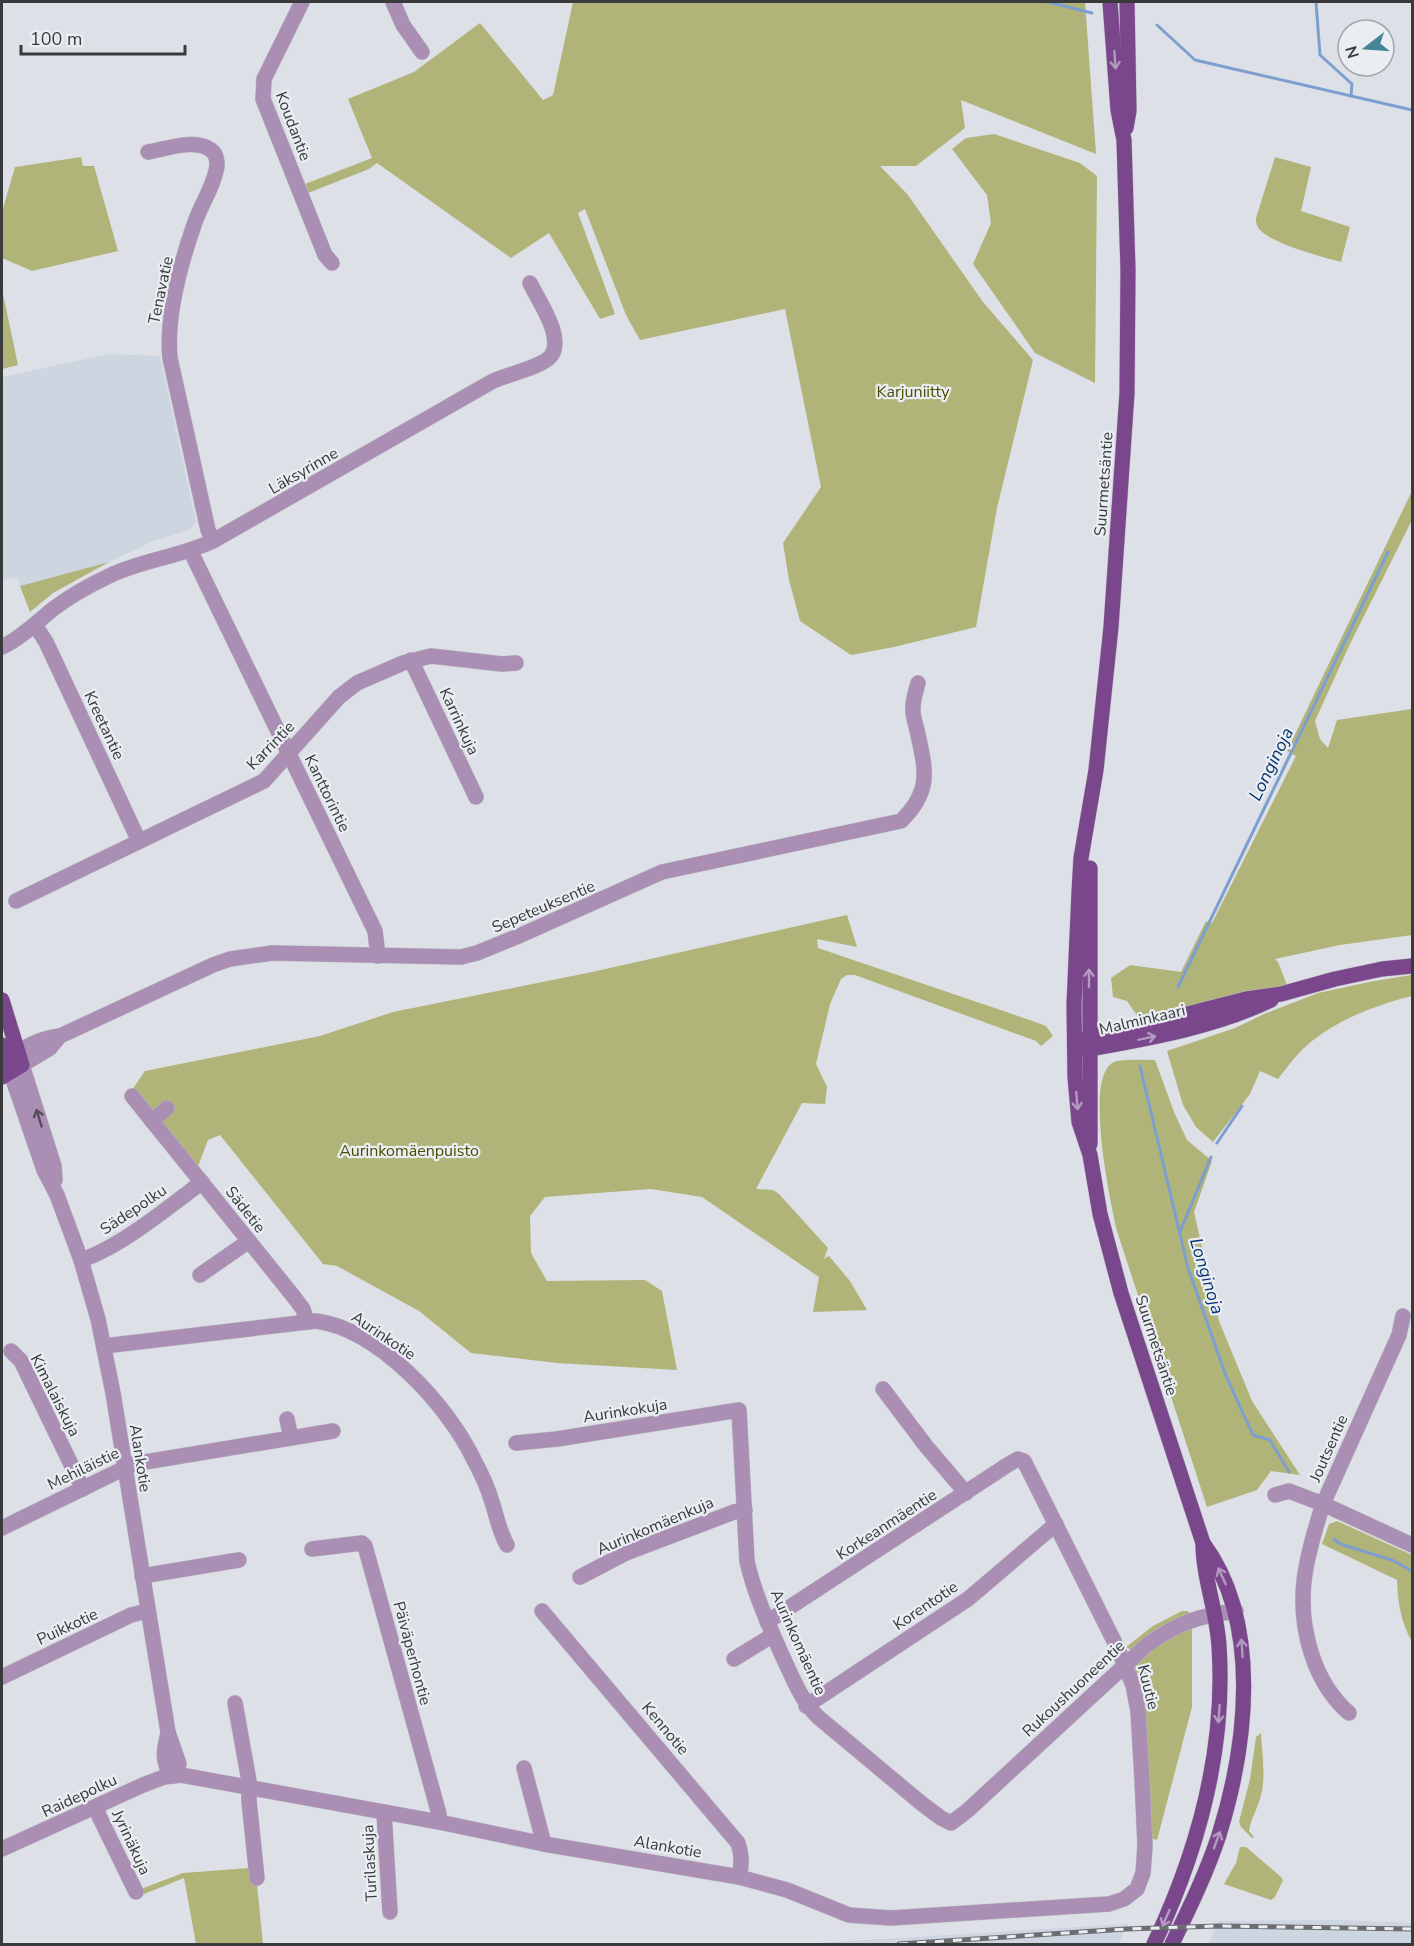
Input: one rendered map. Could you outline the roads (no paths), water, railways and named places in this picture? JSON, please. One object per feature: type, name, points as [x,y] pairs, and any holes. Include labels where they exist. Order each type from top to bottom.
[{"type":"main road","name":"Suurmetsäntie","points":[[1110,2],[1118,110],[1124,140],[1128,270],[1125,416],[1111,627],[1096,770],[1079,892],[1075,1045],[1079,1122],[1090,1155],[1100,1214],[1120,1293],[1203,1543],[1203,1562],[1215,1614],[1221,1683],[1218,1734],[1201,1822],[1177,1891],[1154,1944]]},
{"type":"main road","name":"Suurmetsäntie","points":[[1124,140],[1129,111],[1127,2]]},
{"type":"main road","name":"Suurmetsäntie","points":[[1088,829],[1090,1155]]},
{"type":"main road","name":"Malminkaari","points":[[1075,1045],[1172,1033],[1250,1010],[1281,994],[1354,975],[1413,966]]},
{"type":"main road","points":[[2,1000],[9,1061]]},
{"type":"main road","name":"Suurmetsäntie","points":[[1172,1944],[1219,1835],[1233,1782],[1241,1731],[1242,1642],[1236,1611],[1214,1557],[1203,1543]]},
{"type":"street","name":"Koudantie","points":[[302,2],[264,79],[262,91],[263,99],[321,244],[332,264]]},
{"type":"street","points":[[393,2],[403,25],[422,52]]},
{"type":"street","name":"Tenavatie","points":[[148,152],[190,144],[200,145],[211,149],[217,163],[215,174],[195,221],[171,314],[168,340],[208,530],[213,541]]},
{"type":"street","name":"Läksyrinne","points":[[2,647],[35,625],[55,608],[109,576],[191,552],[493,381],[531,367],[550,357],[555,344],[554,333],[530,283]]},
{"type":"street","name":"Kanttorintie","points":[[191,552],[375,931],[378,956]]},
{"type":"street","name":"Kreetantie","points":[[35,625],[46,642],[139,841]]},
{"type":"street","name":"Karrintie","points":[[16,901],[264,782],[345,691],[411,660],[430,656],[502,664],[516,663]]},
{"type":"street","name":"Karrinkuja","points":[[411,660],[476,797]]},
{"type":"street","name":"Sepeteuksentie","points":[[9,1061],[50,1048],[60,1036],[230,959],[272,953],[445,958],[477,953],[662,872],[901,821],[914,805],[925,782],[926,770],[912,708],[918,683]]},
{"type":"street","name":"Alankotie","points":[[9,1061],[54,1166],[57,1196],[81,1260],[104,1346],[168,1732],[179,1764],[172,1776]]},
{"type":"street","name":"Sädetie","points":[[132,1096],[303,1309],[307,1322]]},
{"type":"street","points":[[152,1121],[167,1108]]},
{"type":"street","name":"Sädepolku","points":[[81,1260],[99,1253],[140,1227],[202,1182]]},
{"type":"street","points":[[200,1275],[249,1241]]},
{"type":"street","name":"Joutsentie","points":[[1403,1316],[1400,1335],[1323,1504],[1413,1545]]},
{"type":"street","name":"Aurinkotie","points":[[104,1346],[307,1322],[330,1323],[360,1338],[407,1371],[430,1393],[453,1424],[475,1460],[492,1500],[500,1534],[507,1545]]},
{"type":"street","name":"Kimalaiskuja","points":[[11,1351],[21,1362],[82,1489]]},
{"type":"street","points":[[883,1389],[926,1446],[966,1493]]},
{"type":"street","name":"Aurinkokuja","points":[[516,1443],[557,1439],[738,1410]]},
{"type":"street","name":"Aurinkomäentie","points":[[738,1410],[747,1561],[770,1629],[806,1706],[921,1803],[940,1818],[951,1823]]},
{"type":"street","points":[[287,1419],[291,1438]]},
{"type":"street","name":"Mehiläistie","points":[[2,1528],[133,1464],[333,1431]]},
{"type":"street","name":"Korkeanmäentie","points":[[734,1659],[770,1629],[966,1493],[1018,1459],[1024,1461]]},
{"type":"street","name":"Kuutie","points":[[1024,1461],[1133,1685],[1138,1711],[1145,1846],[1143,1873]]},
{"type":"street","points":[[1275,1495],[1289,1491],[1323,1504],[1308,1555],[1303,1604],[1305,1624],[1313,1660],[1320,1677],[1338,1704],[1349,1713]]},
{"type":"street","name":"Aurinkomäenkuja","points":[[580,1577],[626,1553],[734,1512],[745,1510]]},
{"type":"street","name":"Korentotie","points":[[806,1706],[968,1599],[1056,1524]]},
{"type":"street","name":"Päiväperhontie","points":[[312,1549],[354,1543],[365,1546],[439,1814],[439,1822]]},
{"type":"street","points":[[142,1576],[239,1560]]},
{"type":"street","name":"Puikkotie","points":[[2,1677],[134,1614],[148,1611]]},
{"type":"street","name":"Kennotie","points":[[542,1611],[738,1843],[742,1866],[739,1877]]},
{"type":"street","name":"Rukoushuoneentie","points":[[951,1823],[967,1811],[1148,1644],[1168,1630],[1195,1618],[1236,1611]]},
{"type":"street","points":[[235,1703],[249,1788],[257,1878]]},
{"type":"street","points":[[524,1768],[544,1844]]},
{"type":"street","name":"Alankotie","points":[[172,1776],[181,1775],[439,1822],[544,1844],[739,1877],[787,1890],[849,1916],[891,1918],[1109,1904],[1124,1899],[1137,1888],[1143,1873]]},
{"type":"street","name":"Raidepolku","points":[[2,1850],[143,1785],[172,1776]]},
{"type":"street","name":"Jyrinäkuja","points":[[97,1806],[99,1816],[136,1892]]},
{"type":"street","name":"Turilaskuja","points":[[384,1812],[390,1912]]},
{"type":"waterway","points":[[1048,2],[1092,13]]},
{"type":"waterway","points":[[1316,2],[1320,55],[1352,84],[1351,96]]},
{"type":"waterway","points":[[1157,25],[1195,60],[1412,110]]},
{"type":"waterway","name":"Longinoja","points":[[1178,987],[1388,552]]},
{"type":"waterway","name":"Longinoja","points":[[1140,1066],[1188,1268],[1226,1376],[1253,1435],[1270,1440],[1289,1472]]},
{"type":"waterway","points":[[1217,1143],[1242,1106]]},
{"type":"waterway","points":[[1180,1232],[1211,1157]]},
{"type":"waterway","name":"Longinoja","points":[[1334,1539],[1340,1544],[1392,1560],[1412,1571]]},
{"type":"railway","points":[[899,1944],[1126,1929],[1217,1926],[1412,1929]]},
{"type":"park label","name":"Karjuniitty","points":[[913,391]]},
{"type":"park label","name":"Aurinkomäenpuisto","points":[[409,1150]]}]
